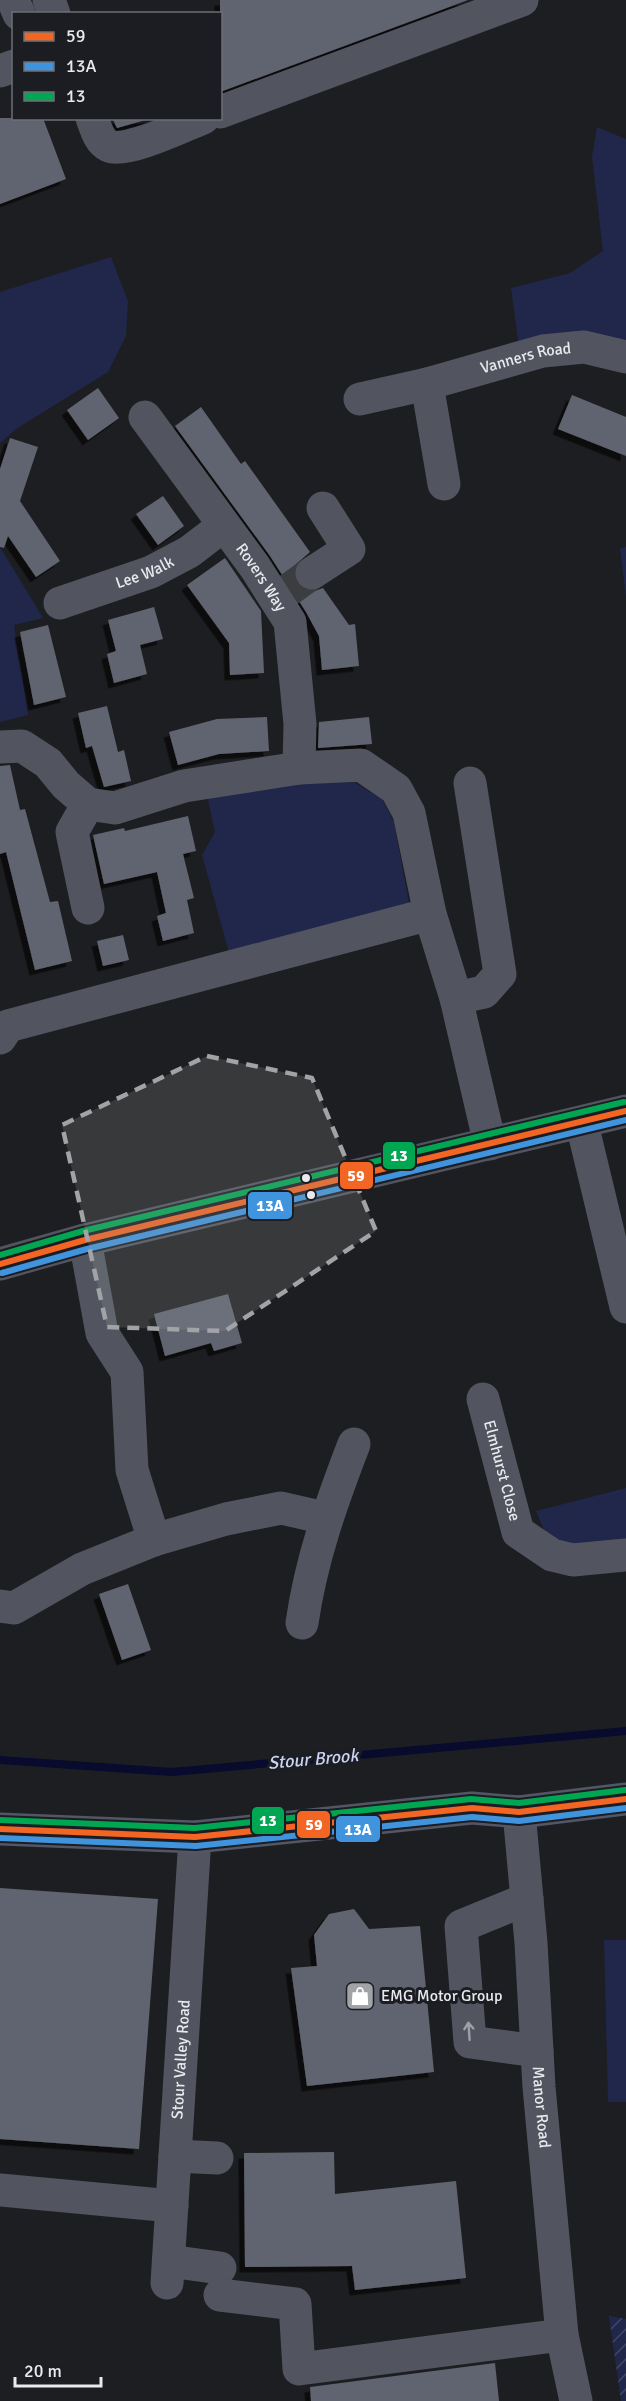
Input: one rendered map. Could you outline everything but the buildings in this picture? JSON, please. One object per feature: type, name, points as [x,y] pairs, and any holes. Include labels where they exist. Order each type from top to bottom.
[{"type":"main road","points":[[0,1829],[195,1837],[472,1808],[519,1812],[626,1799]]},
{"type":"street","points":[[222,111],[522,0]]},
{"type":"street","points":[[93,120],[98,136],[106,145],[115,148],[131,146],[198,120]]},
{"type":"street","name":"Vanners Road","points":[[360,399],[427,384],[543,351],[584,347],[626,357]]},
{"type":"street","points":[[427,384],[444,484]]},
{"type":"street","name":"Rovers Way","points":[[145,417],[255,567],[292,588],[290,622],[300,724],[299,768]]},
{"type":"street","points":[[292,588],[349,549],[323,508]]},
{"type":"street","name":"Lee Walk","points":[[60,603],[152,572],[189,552],[223,526]]},
{"type":"street","points":[[0,747],[22,746],[48,763],[66,785],[88,804],[115,808],[184,786],[299,768],[361,765],[396,789],[409,813],[430,914],[456,998],[490,1144]]},
{"type":"street","points":[[456,998],[484,992],[500,974],[470,783]]},
{"type":"street","points":[[88,804],[72,832],[88,908]]},
{"type":"street","points":[[0,1038],[8,1026],[430,914]]},
{"type":"street","points":[[0,1264],[85,1240],[582,1124],[626,1111]]},
{"type":"street","points":[[582,1124],[626,1308]]},
{"type":"street","points":[[85,1240],[102,1333],[127,1372],[132,1470],[154,1540]]},
{"type":"street","name":"Elmhurst Close","points":[[483,1400],[518,1532],[552,1555],[573,1560],[626,1555]]},
{"type":"street","points":[[302,1623],[312,1565],[326,1518],[354,1444]]},
{"type":"street","points":[[0,1606],[14,1608],[82,1569],[154,1540],[226,1519],[281,1508],[326,1518]]},
{"type":"street","name":"Manor Road","points":[[519,1812],[562,2335],[576,2401]]},
{"type":"street","name":"Stour Valley Road","points":[[195,1837],[168,2272],[220,2281],[295,2304],[299,2369],[562,2335]]},
{"type":"street","points":[[527,1899],[461,1926],[470,2042],[537,2051]]},
{"type":"street","points":[[176,2156],[217,2158]]},
{"type":"street","points":[[0,2190],[172,2206]]},
{"type":"highlighted area","points":[[207,1056],[312,1078],[376,1231],[225,1331],[107,1327],[62,1125]]},
{"type":"shaded area","points":[[597,127],[626,139],[626,349],[519,347],[511,288],[570,273],[603,251],[592,157]]},
{"type":"shaded area","points":[[111,257],[128,301],[126,336],[108,372],[16,429],[0,443],[0,292]]},
{"type":"shaded area","points":[[0,547],[43,618],[14,625],[28,715],[0,722]]},
{"type":"shaded area","points":[[626,547],[626,597],[620,548]]},
{"type":"shaded area","points":[[349,779],[382,799],[394,822],[410,909],[231,960],[202,855],[215,832],[207,796],[296,783]]},
{"type":"shaded area","points":[[626,1488],[626,1543],[585,1546],[564,1543],[547,1533],[536,1511]]},
{"type":"shaded area","points":[[604,1940],[626,1940],[626,2102],[608,2102]]},
{"type":"shaded area","points":[[609,2316],[626,2319],[626,2401],[621,2401]]},
{"type":"waterway","name":"Stour Brook","points":[[0,1760],[172,1772],[626,1731]]},
{"type":"tunnel","points":[[287,591],[312,573]]},
{"type":"transit line","name":"13","points":[[0,1255],[83,1231],[624,1102]]},
{"type":"transit line","name":"59","points":[[0,1264],[85,1240],[626,1111]]},
{"type":"transit line","name":"13A","points":[[2,1273],[87,1249],[626,1120]]},
{"type":"transit line","name":"13","points":[[0,1820],[195,1828],[471,1799],[519,1803],[625,1790]]},
{"type":"transit line","name":"59","points":[[0,1829],[195,1837],[472,1808],[519,1812],[626,1799]]},
{"type":"transit line","name":"13A","points":[[0,1838],[196,1846],[472,1817],[519,1821],[626,1808]]},
{"type":"place","name":"EMG Motor Group","points":[[360,1996]]}]
